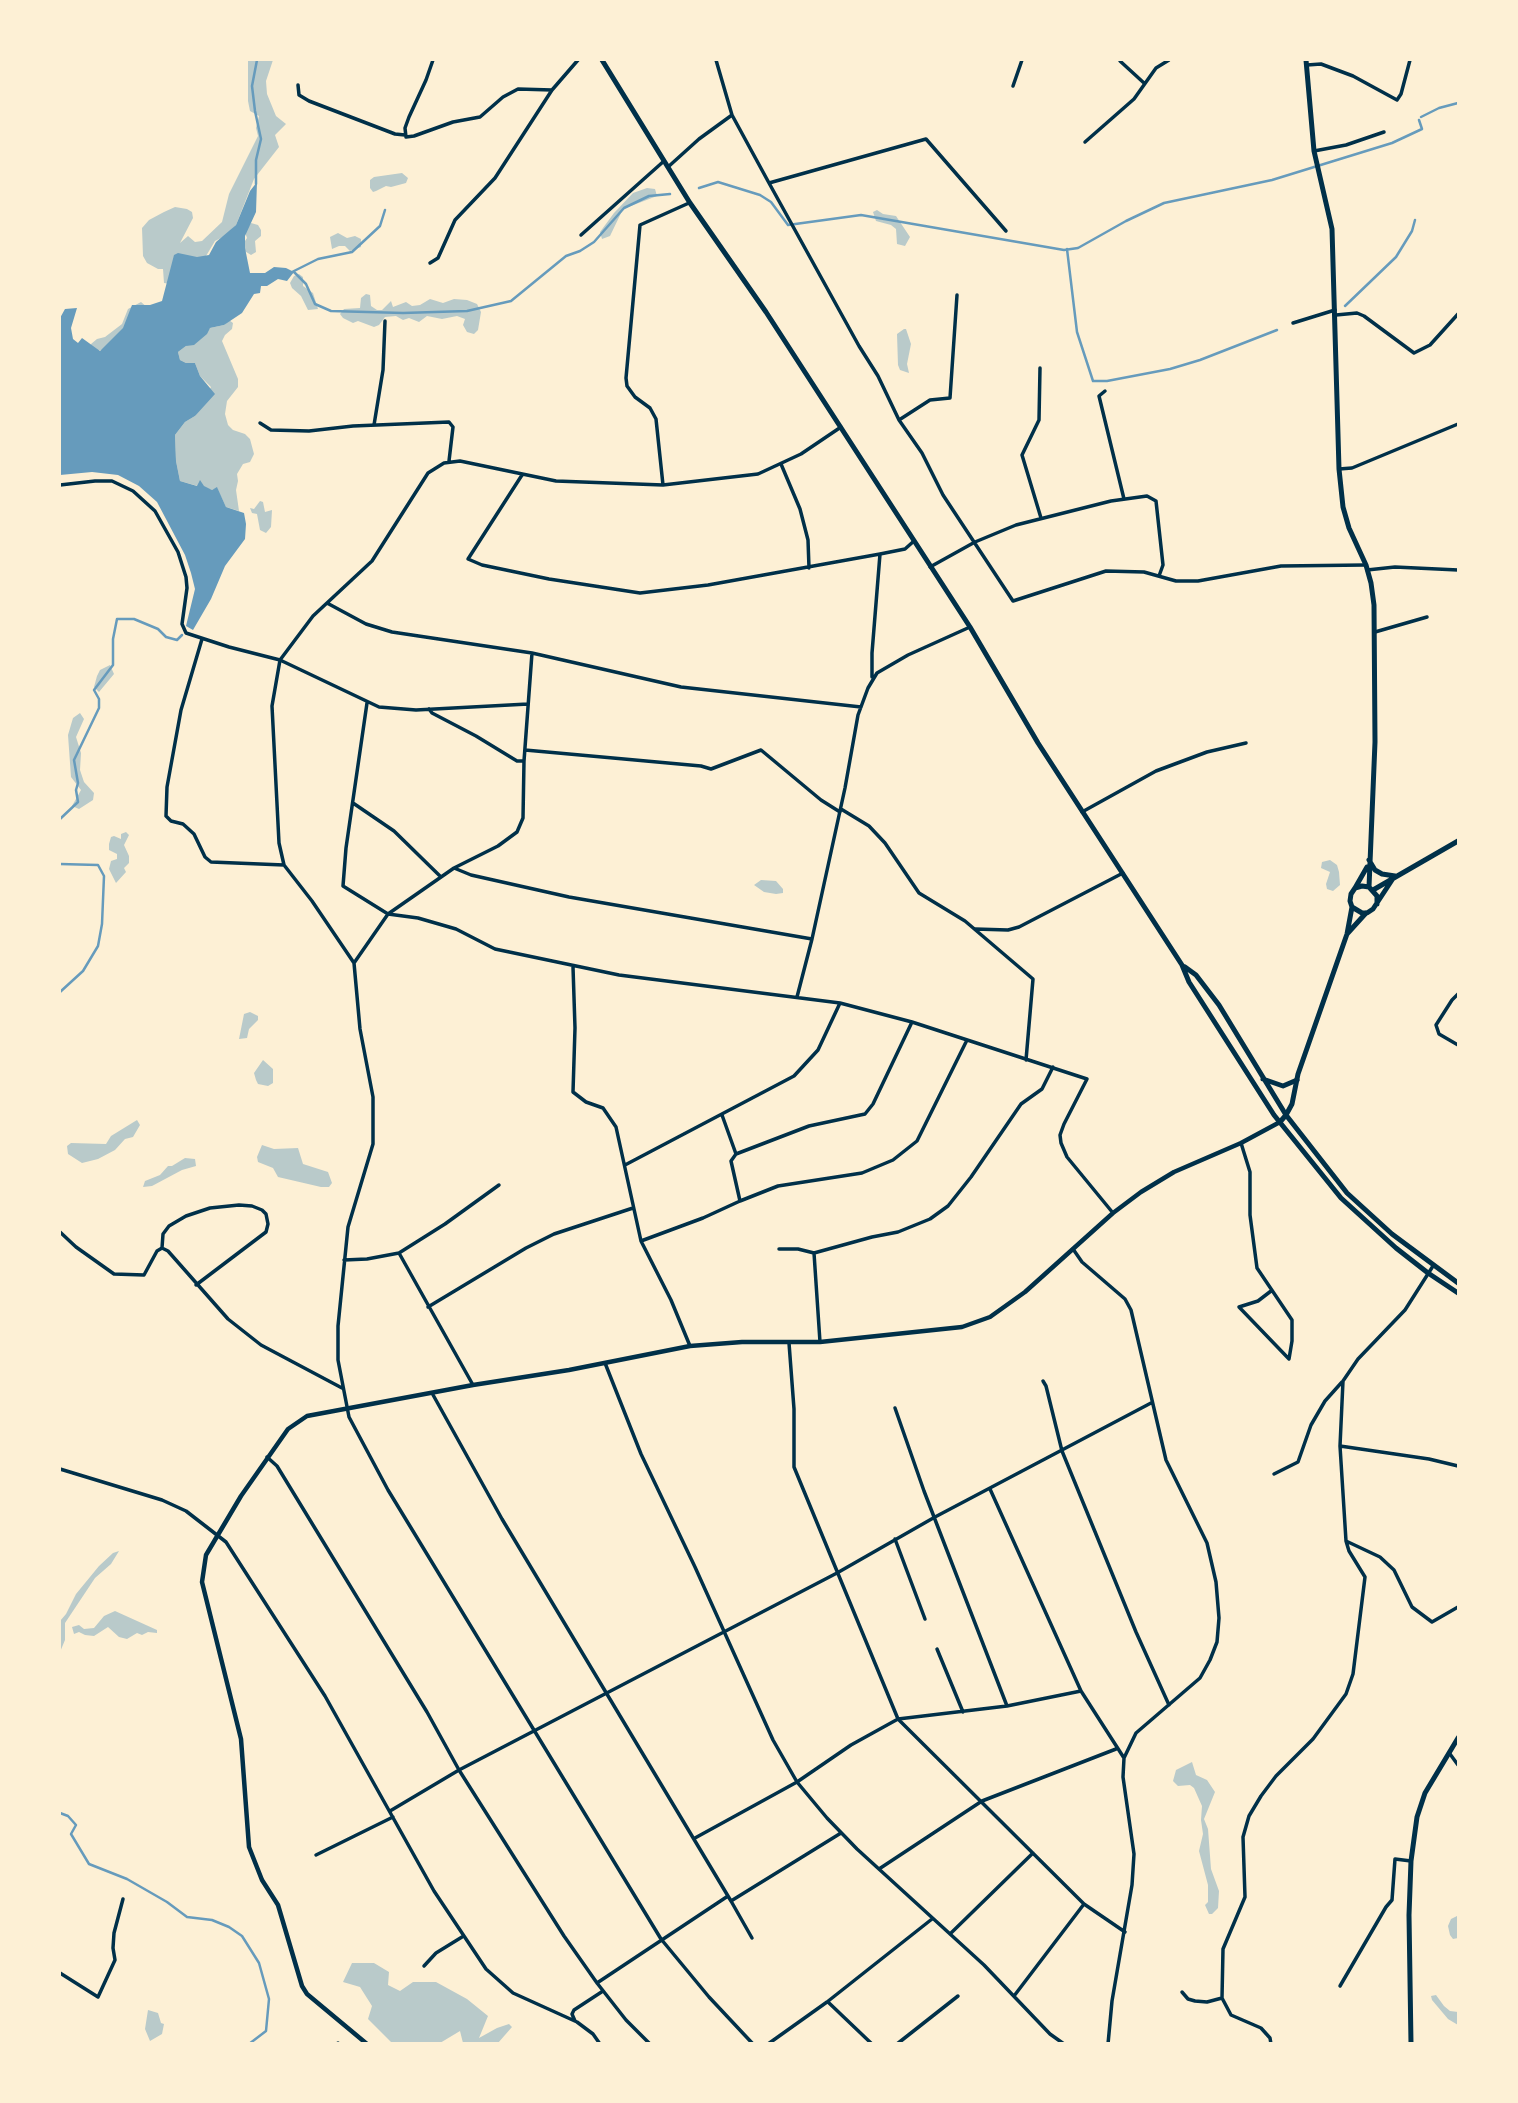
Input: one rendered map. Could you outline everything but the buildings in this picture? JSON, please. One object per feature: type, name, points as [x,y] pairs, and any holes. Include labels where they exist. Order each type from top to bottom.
[{"type":"main road","points":[[603,60],[690,203],[766,312],[970,627],[1038,743],[1280,1122],[1341,1198],[1395,1248],[1458,1293]]},
{"type":"main road","points":[[1306,63],[1315,154],[1332,229],[1339,469],[1343,506],[1371,583],[1375,742],[1368,862],[1371,888],[1377,896],[1377,904]]},
{"type":"main road","points":[[1356,888],[1371,888],[1392,880],[1458,841]]},
{"type":"main road","points":[[1368,862],[1382,874],[1401,875]]},
{"type":"main road","points":[[1367,912],[1362,913],[1353,907],[1350,901],[1368,862]]},
{"type":"main road","points":[[1347,934],[1377,904],[1392,880]]},
{"type":"main road","points":[[1280,1122],[1286,1115],[1347,934],[1353,907]]},
{"type":"main road","points":[[1182,965],[1196,975],[1219,1005],[1286,1115],[1347,1193],[1433,1266],[1458,1283]]},
{"type":"main road","points":[[1264,1079],[1283,1086],[1297,1080]]},
{"type":"main road","points":[[1411,2043],[1411,1861],[1417,1817],[1425,1793],[1458,1738]]},
{"type":"street","points":[[405,135],[409,117],[433,60]]},
{"type":"street","points":[[430,263],[438,258],[448,232],[464,209],[495,178],[552,90],[578,60]]},
{"type":"street","points":[[716,60],[732,115],[769,183],[900,420],[922,453],[943,495],[1013,601],[1106,571],[1144,572],[1176,581],[1198,581],[1281,566],[1458,570]]},
{"type":"street","points":[[1013,86],[1022,60]]},
{"type":"street","points":[[1085,142],[1134,99],[1156,68],[1168,60]]},
{"type":"street","points":[[1306,63],[1321,64],[1353,76],[1397,100],[1410,60]]},
{"type":"street","points":[[1120,61],[1144,83]]},
{"type":"street","points":[[298,85],[299,96],[309,102],[409,138],[453,122],[480,117],[503,97],[518,89],[552,90]]},
{"type":"street","points":[[580,235],[666,164],[732,115]]},
{"type":"street","points":[[1315,154],[1384,132]]},
{"type":"street","points":[[769,183],[926,139],[1006,231]]},
{"type":"street","points":[[663,485],[656,419],[650,408],[635,397],[627,386],[626,378],[640,225],[690,203]]},
{"type":"street","points":[[900,420],[930,400],[950,398],[957,295]]},
{"type":"street","points":[[1293,323],[1335,313],[1357,313],[1414,353],[1430,345],[1458,314]]},
{"type":"street","points":[[374,425],[383,370],[385,321]]},
{"type":"street","points":[[1040,368],[1039,420],[1022,455],[1041,518]]},
{"type":"street","points":[[1105,391],[1099,396],[1124,499]]},
{"type":"street","points":[[260,423],[271,430],[309,431],[444,421],[452,423],[449,461]]},
{"type":"street","points":[[1339,469],[1352,468],[1458,424]]},
{"type":"street","points":[[753,2043],[709,1997],[662,1939],[388,1490],[346,1410],[338,1360],[344,1260],[354,1203],[373,1144],[375,1125],[372,1090],[360,1029],[354,963],[284,865],[279,843],[272,706],[280,660],[313,616],[372,561],[428,473],[436,467],[449,461],[460,461],[522,475],[591,484],[663,485],[748,476],[801,454],[841,427]]},
{"type":"street","points":[[781,464],[800,509],[808,540],[809,568]]},
{"type":"street","points":[[522,475],[468,559],[482,565],[562,582],[640,593],[708,585],[880,555],[905,549],[914,541]]},
{"type":"street","points":[[60,485],[112,481],[133,491],[155,511],[178,552],[186,577],[182,628],[186,633],[280,660],[367,703],[392,708],[429,709],[528,704]]},
{"type":"street","points":[[930,567],[975,542],[1041,518],[1147,496],[1156,501],[1163,565],[1158,576]]},
{"type":"street","points":[[873,680],[872,653],[880,555]]},
{"type":"street","points":[[327,603],[366,624],[392,632],[532,653],[681,687],[861,707]]},
{"type":"street","points":[[1374,632],[1427,617]]},
{"type":"street","points":[[797,997],[813,939],[861,707],[873,680],[877,674],[908,655],[970,627]]},
{"type":"street","points":[[202,639],[181,710],[167,787],[166,816],[171,821],[183,824],[194,834],[205,857],[211,862],[284,865]]},
{"type":"street","points":[[354,963],[388,914],[441,877],[498,846],[517,832],[523,818],[524,761],[532,653]]},
{"type":"street","points":[[367,703],[343,886],[388,914],[418,918],[456,929],[495,949],[619,975],[840,1003],[912,1022],[1087,1079],[1064,1124],[1060,1135],[1061,1143],[1068,1157],[1113,1213]]},
{"type":"street","points":[[429,709],[517,761],[524,761]]},
{"type":"street","points":[[1083,812],[1156,771],[1207,752],[1246,743]]},
{"type":"street","points":[[525,750],[711,769],[761,750],[821,800],[869,826],[885,843],[919,893],[975,929],[1033,979],[1026,1060]]},
{"type":"street","points":[[353,803],[394,831],[441,877]]},
{"type":"street","points":[[454,869],[569,897],[813,939]]},
{"type":"street","points":[[975,929],[1008,930],[1019,927],[1123,873]]},
{"type":"street","points":[[573,966],[573,1092],[586,1102],[603,1108],[616,1127],[642,1241],[690,1346]]},
{"type":"street","points":[[1458,994],[1436,1025],[1439,1034],[1458,1045]]},
{"type":"street","points":[[625,1165],[794,1076],[818,1050],[840,1003]]},
{"type":"street","points":[[740,1201],[731,1161],[736,1154],[809,1126],[865,1114],[873,1104],[912,1022]]},
{"type":"street","points":[[642,1241],[778,1186],[862,1173],[904,1153],[917,1141],[967,1040]]},
{"type":"street","points":[[779,1249],[798,1249],[814,1253],[898,1232],[930,1219],[948,1206],[1021,1104],[1042,1089],[1053,1067]]},
{"type":"street","points":[[722,1115],[736,1154]]},
{"type":"street","points":[[367,2043],[307,1994],[302,1986],[278,1906],[262,1880],[248,1847],[241,1739],[202,1582],[206,1555],[282,1436],[300,1419],[690,1346],[742,1342],[820,1342],[947,1330],[975,1323],[989,1317],[1025,1292],[1113,1213],[1174,1172],[1241,1143],[1280,1122]]},
{"type":"street","points":[[1241,1143],[1250,1172],[1250,1215],[1257,1268],[1292,1320],[1289,1359],[1239,1307],[1258,1301],[1271,1291]]},
{"type":"street","points":[[344,1260],[399,1253],[499,1185]]},
{"type":"street","points":[[162,1248],[163,1234],[169,1226],[199,1211],[252,1206],[266,1214],[268,1224],[265,1232],[196,1285]]},
{"type":"street","points":[[428,1307],[554,1234],[633,1208]]},
{"type":"street","points":[[60,1232],[101,1266],[120,1275],[144,1275],[157,1251],[162,1248]]},
{"type":"street","points":[[162,1248],[168,1251],[221,1313],[261,1345],[342,1388]]},
{"type":"street","points":[[1073,1250],[1082,1262],[1125,1299],[1135,1324],[1166,1460],[1207,1543],[1216,1582],[1219,1618],[1217,1642],[1199,1678],[1136,1733],[1124,1758],[1123,1777],[1134,1854],[1131,1895],[1112,2001],[1108,2043]]},
{"type":"street","points":[[399,1253],[473,1385]]},
{"type":"street","points":[[814,1253],[820,1342]]},
{"type":"street","points":[[1275,1474],[1298,1462],[1311,1425],[1325,1401],[1359,1359],[1405,1310],[1433,1266]]},
{"type":"street","points":[[789,1343],[794,1409],[794,1467],[898,1719],[1084,1904],[1125,1932]]},
{"type":"street","points":[[605,1363],[641,1454],[773,1740],[797,1782],[841,1833],[984,1965],[1050,2034],[1064,2043]]},
{"type":"street","points":[[1043,1381],[1062,1451],[1169,1705]]},
{"type":"street","points":[[1271,2043],[1261,2028],[1231,2015],[1222,1998],[1223,1949],[1245,1897],[1243,1837],[1249,1816],[1276,1776],[1324,1726],[1346,1694],[1353,1674],[1365,1577],[1346,1541],[1340,1446],[1343,1381]]},
{"type":"street","points":[[432,1393],[502,1519],[752,1938]]},
{"type":"street","points":[[390,1811],[534,1730],[837,1573],[934,1517],[1151,1403]]},
{"type":"street","points":[[895,1408],[1007,1706]]},
{"type":"street","points":[[1340,1446],[1458,1466]]},
{"type":"street","points":[[267,1457],[277,1466],[460,1770],[564,1936],[626,2020],[650,2043]]},
{"type":"street","points":[[60,1469],[162,1500],[186,1511],[226,1542],[325,1696],[462,1937],[486,1969],[513,1993],[577,2022],[600,2043]]},
{"type":"street","points":[[990,1489],[1081,1691],[1124,1758]]},
{"type":"street","points":[[895,1539],[925,1619]]},
{"type":"street","points":[[1346,1541],[1368,1550],[1394,1570],[1412,1607],[1432,1622],[1458,1607]]},
{"type":"street","points":[[937,1649],[963,1712]]},
{"type":"street","points":[[694,1839],[797,1782],[851,1745],[898,1719],[1007,1706],[1081,1691]]},
{"type":"street","points":[[879,1869],[982,1801],[1116,1748]]},
{"type":"street","points":[[1448,1752],[1458,1765]]},
{"type":"street","points":[[316,1855],[393,1817]]},
{"type":"street","points":[[731,1901],[841,1833]]},
{"type":"street","points":[[950,1934],[1034,1852]]},
{"type":"street","points":[[1340,1986],[1385,1907],[1392,1900],[1395,1859],[1411,1861]]},
{"type":"street","points":[[597,1983],[728,1896]]},
{"type":"street","points":[[60,1973],[98,1997],[115,1960],[114,1933],[122,1899]]},
{"type":"street","points":[[1014,1996],[1084,1904]]},
{"type":"street","points":[[768,2043],[827,2002],[932,1919]]},
{"type":"street","points":[[424,1966],[436,1954],[462,1937]]},
{"type":"street","points":[[577,2022],[572,2014],[574,2010],[603,1991]]},
{"type":"street","points":[[1182,1992],[1188,1999],[1195,2001],[1207,2002],[1222,1998]]},
{"type":"street","points":[[897,2043],[958,1996]]},
{"type":"street","points":[[827,2002],[872,2043]]},
{"type":"shaded area","points":[[248,60],[273,60],[266,81],[267,94],[276,116],[286,124],[275,135],[279,147],[254,179],[236,225],[215,241],[206,256],[171,284],[164,283],[163,269],[147,263],[143,256],[142,228],[149,220],[175,207],[192,212],[193,218],[180,243],[188,236],[195,242],[202,241],[222,222],[229,194],[258,136],[256,128],[259,116],[250,111],[248,101]]},
{"type":"shaded area","points":[[402,173],[408,178],[406,183],[386,186],[373,192],[370,188],[370,180],[374,177]]},
{"type":"shaded area","points":[[647,188],[655,189],[657,196],[623,209],[610,236],[602,239],[600,232],[614,213],[633,193]]},
{"type":"shaded area","points":[[877,210],[896,216],[910,237],[905,246],[897,244],[896,229],[876,221],[873,212]]},
{"type":"shaded area","points":[[251,223],[258,225],[261,236],[255,241],[256,252],[251,255],[243,250],[243,244],[247,238],[245,232]]},
{"type":"shaded area","points":[[338,233],[347,238],[355,236],[361,239],[361,247],[350,251],[345,246],[332,249],[330,237]]},
{"type":"shaded area","points":[[299,274],[303,277],[303,286],[313,293],[318,309],[308,310],[301,296],[292,288],[290,283],[294,276]]},
{"type":"shaded area","points":[[366,294],[370,295],[371,306],[377,310],[382,310],[391,301],[393,307],[406,302],[412,306],[420,305],[430,299],[443,303],[454,299],[467,300],[477,304],[481,312],[478,330],[474,334],[467,332],[463,325],[465,319],[457,316],[442,319],[427,316],[419,322],[409,318],[403,320],[396,316],[385,317],[374,327],[343,318],[340,314],[344,309],[360,308],[361,298]]},
{"type":"shaded area","points":[[141,302],[148,308],[108,348],[94,352],[91,344],[122,324],[128,309]]},
{"type":"shaded area","points":[[229,320],[233,323],[232,329],[222,341],[238,379],[238,387],[227,401],[225,414],[228,425],[233,430],[250,439],[254,454],[250,462],[243,464],[237,474],[239,511],[226,507],[217,488],[212,490],[180,481],[176,461],[175,435],[185,422],[195,416],[211,387],[200,376],[195,363],[180,360],[178,352],[210,328],[224,325]]},
{"type":"shaded area","points":[[904,329],[911,344],[907,364],[909,373],[900,370],[898,365],[897,334]]},
{"type":"shaded area","points":[[260,501],[263,502],[265,512],[272,510],[271,527],[266,533],[260,530],[257,514],[252,513],[250,508],[254,509]]},
{"type":"shaded area","points":[[110,665],[114,674],[99,692],[94,687],[97,676],[100,670]]},
{"type":"shaded area","points":[[80,713],[84,719],[76,737],[81,753],[80,770],[84,782],[94,793],[93,800],[79,809],[72,806],[81,790],[71,777],[68,735],[73,718]]},
{"type":"shaded area","points":[[126,832],[129,835],[124,845],[129,863],[124,868],[126,872],[116,883],[109,869],[111,861],[117,859],[117,854],[109,850],[109,844],[111,837],[121,839],[121,834]]},
{"type":"shaded area","points":[[1330,860],[1337,865],[1339,872],[1340,885],[1333,891],[1327,889],[1326,884],[1330,872],[1321,868],[1322,862]]},
{"type":"shaded area","points":[[761,880],[776,881],[783,893],[764,892],[754,885]]},
{"type":"shaded area","points":[[250,1012],[258,1016],[258,1020],[249,1029],[247,1038],[239,1039],[244,1014]]},
{"type":"shaded area","points":[[263,1060],[273,1069],[273,1083],[268,1086],[258,1084],[254,1073]]},
{"type":"shaded area","points":[[137,1120],[140,1125],[133,1137],[125,1139],[115,1150],[98,1159],[82,1163],[68,1154],[67,1146],[71,1143],[106,1144],[111,1136]]},
{"type":"shaded area","points":[[262,1145],[274,1149],[298,1148],[303,1164],[328,1172],[332,1183],[329,1187],[321,1187],[278,1177],[273,1168],[258,1162],[257,1157]]},
{"type":"shaded area","points":[[185,1158],[195,1159],[196,1166],[182,1170],[152,1186],[143,1187],[145,1181],[160,1175],[168,1166]]},
{"type":"shaded area","points":[[119,1551],[111,1564],[95,1578],[65,1623],[65,1640],[60,1652],[60,1621],[76,1594],[99,1566]]},
{"type":"shaded area","points":[[115,1611],[157,1630],[157,1633],[137,1633],[127,1639],[119,1637],[108,1627],[94,1636],[79,1632],[74,1634],[72,1627],[79,1625],[84,1629],[94,1628],[104,1616]]},
{"type":"shaded area","points":[[1192,1762],[1196,1775],[1207,1780],[1215,1792],[1204,1819],[1208,1829],[1211,1869],[1219,1891],[1218,1908],[1212,1914],[1209,1914],[1205,1905],[1208,1902],[1208,1885],[1199,1851],[1203,1834],[1202,1806],[1194,1788],[1190,1785],[1178,1786],[1173,1781],[1176,1770]]},
{"type":"shaded area","points":[[1457,1916],[1458,1938],[1453,1939],[1448,1926],[1451,1919]]},
{"type":"shaded area","points":[[352,1963],[374,1963],[389,1972],[388,1985],[400,1991],[413,1982],[436,1982],[467,1999],[488,2016],[479,2038],[509,2024],[512,2027],[498,2043],[463,2043],[460,2031],[440,2043],[392,2043],[368,2019],[372,2006],[360,1987],[343,1982]]},
{"type":"shaded area","points":[[1436,1995],[1450,2011],[1458,2012],[1458,2025],[1448,2019],[1432,2000],[1431,1996]]},
{"type":"shaded area","points":[[148,2010],[158,2013],[161,2023],[164,2024],[162,2034],[150,2041],[145,2029]]},
{"type":"water","points":[[257,182],[256,212],[245,236],[250,273],[265,273],[274,267],[294,272],[287,281],[278,279],[267,286],[261,286],[260,293],[254,294],[242,313],[224,325],[210,328],[194,345],[186,346],[178,352],[180,360],[195,363],[200,376],[215,394],[175,435],[180,481],[197,486],[200,480],[212,490],[217,487],[226,507],[244,513],[246,524],[245,539],[225,566],[211,599],[193,630],[186,626],[195,589],[191,573],[185,555],[157,502],[139,486],[118,475],[92,472],[60,475],[60,318],[65,309],[77,308],[71,328],[73,339],[78,343],[82,338],[100,351],[123,328],[132,305],[150,305],[162,301],[174,255],[209,255],[216,242],[236,225],[250,191]]},
{"type":"waterway","points":[[256,184],[256,160],[261,139],[252,86],[257,60]]},
{"type":"waterway","points":[[1421,117],[1458,103]]},
{"type":"waterway","points":[[699,188],[718,182],[760,195],[771,202],[788,225],[861,215],[1064,250],[1078,248],[1164,203],[1272,180],[1392,143],[1422,129],[1419,120]]},
{"type":"waterway","points":[[294,272],[306,284],[315,304],[331,311],[467,311],[511,301],[566,256],[594,242],[624,208],[649,196],[670,194]]},
{"type":"waterway","points":[[292,272],[318,259],[352,252],[380,226],[385,210]]},
{"type":"waterway","points":[[1345,306],[1396,257],[1412,231],[1415,220]]},
{"type":"waterway","points":[[1067,249],[1077,332],[1093,381],[1107,381],[1170,369],[1277,330]]},
{"type":"waterway","points":[[60,819],[78,802],[74,760],[99,708],[99,699],[94,690],[113,665],[113,639],[117,619],[134,619],[158,629],[166,637],[177,640],[182,635]]},
{"type":"waterway","points":[[60,864],[98,865],[104,876],[102,924],[98,946],[83,971],[60,992]]},
{"type":"waterway","points":[[60,1813],[68,1816],[76,1825],[71,1834],[89,1864],[127,1879],[187,1917],[212,1920],[242,1936],[259,1963],[269,1999],[266,2031],[249,2044]]}]
